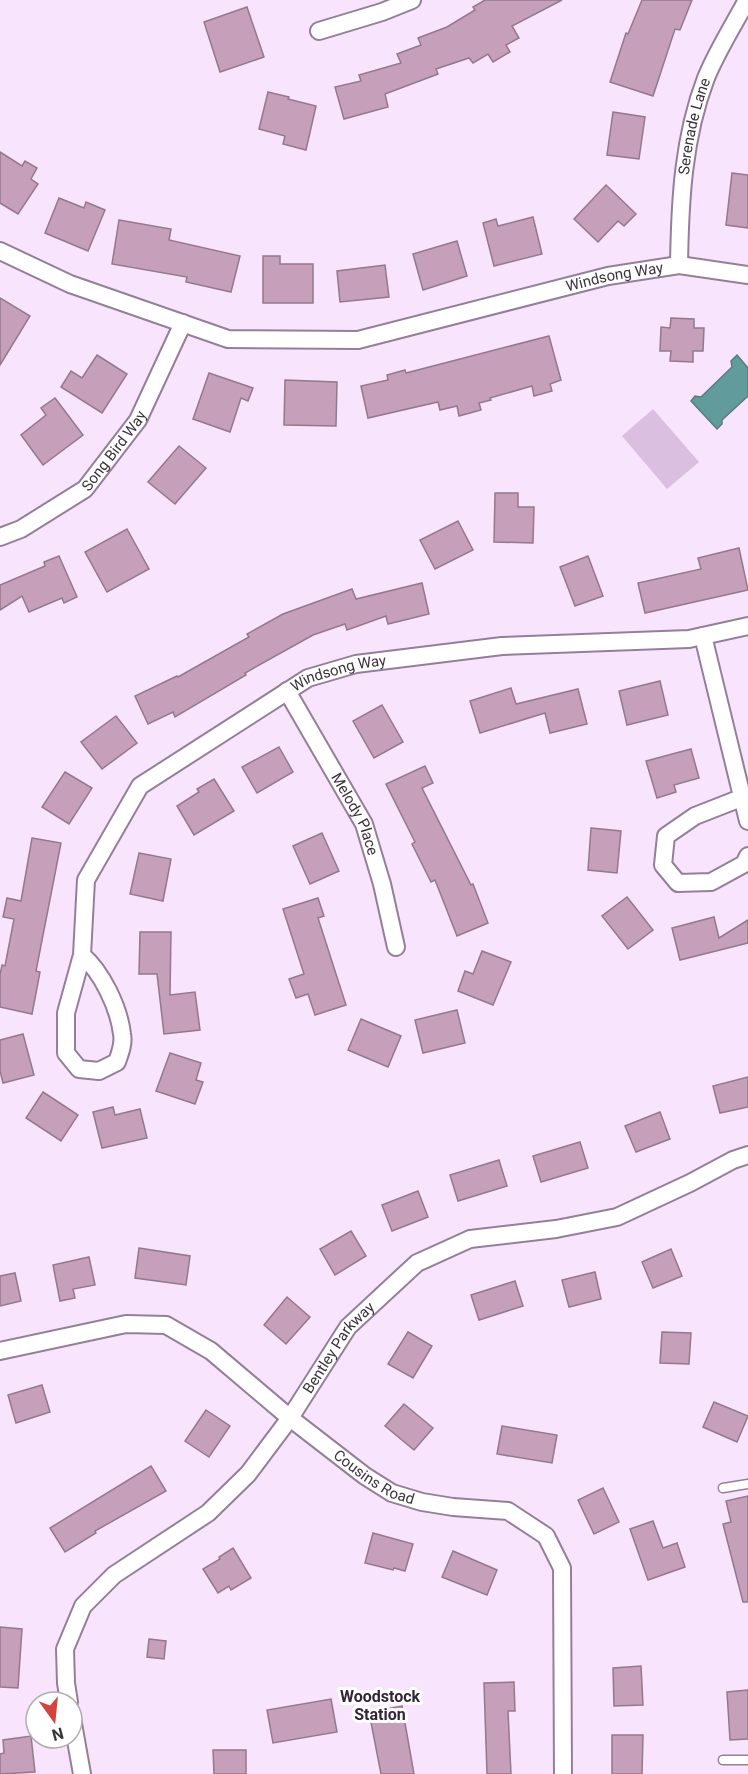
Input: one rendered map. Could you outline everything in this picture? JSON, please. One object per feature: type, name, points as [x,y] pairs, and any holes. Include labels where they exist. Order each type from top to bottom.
[{"type":"street","points":[[319,31],[382,12],[412,0]]},
{"type":"street","name":"Serenade Lane","points":[[680,265],[681,189],[687,149],[706,79],[747,0]]},
{"type":"street","name":"Windsong Way","points":[[0,251],[70,284],[228,339],[358,340],[608,276],[680,265],[748,275]]},
{"type":"street","name":"Song Bird Way","points":[[0,537],[21,529],[86,489],[138,420],[183,323]]},
{"type":"street","name":"Windsong Way","points":[[82,955],[94,965],[103,982],[118,1016],[122,1034],[122,1048],[117,1062],[99,1071],[79,1069],[66,1053],[66,1013],[82,955],[86,880],[140,786],[308,678],[356,664],[502,646],[689,639],[748,626]]},
{"type":"street","points":[[703,636],[748,821]]},
{"type":"street","name":"Melody Place","points":[[288,691],[364,824],[382,884],[396,947]]},
{"type":"street","points":[[741,798],[695,816],[666,836],[663,865],[678,883],[711,882],[744,864],[748,856]]},
{"type":"street","name":"Bentley Parkway","points":[[67,1690],[65,1649],[84,1606],[114,1575],[208,1513],[249,1474],[290,1418],[348,1327],[417,1263],[470,1239],[556,1229],[617,1217],[748,1155]]},
{"type":"street","name":"Cousins Road","points":[[0,1351],[126,1324],[166,1325],[211,1351],[290,1418],[365,1476],[392,1493],[422,1502],[508,1511],[546,1536],[562,1568],[563,1774]]},
{"type":"street","points":[[78,1750],[82,1774]]},
{"type":"lane","points":[[723,1488],[748,1484]]},
{"type":"lane","points":[[723,1760],[748,1760]]},
{"type":"shaded area","points":[[737,355],[748,368],[748,396],[722,420],[722,424],[717,429],[691,401],[695,396],[701,397],[732,367],[731,361]]},
{"type":"shaded area","points":[[653,409],[699,462],[667,489],[622,436]]},
{"type":"building","points":[[485,0],[562,0],[512,26],[519,38],[506,45],[510,52],[493,62],[488,54],[473,63],[469,58],[436,69],[438,74],[385,94],[388,107],[344,119],[335,87],[361,81],[359,75],[401,63],[397,54],[421,45],[418,38],[447,27],[475,10],[473,7]]},
{"type":"building","points":[[642,0],[692,0],[680,30],[675,29],[653,96],[610,82],[626,33],[628,34]]},
{"type":"building","points":[[247,7],[264,57],[220,72],[204,22]]},
{"type":"building","points":[[268,92],[316,106],[306,150],[283,144],[285,136],[259,129]]},
{"type":"building","points":[[613,112],[645,117],[639,159],[607,155]]},
{"type":"building","points":[[0,152],[22,166],[25,161],[37,168],[31,179],[38,184],[18,214],[0,203]]},
{"type":"building","points":[[732,173],[748,175],[748,228],[726,225]]},
{"type":"building","points":[[606,185],[636,214],[624,226],[618,221],[598,242],[574,219]]},
{"type":"building","points":[[59,198],[84,208],[86,202],[105,210],[88,251],[45,233]]},
{"type":"building","points":[[533,217],[542,254],[494,266],[483,223],[496,219],[498,226]]},
{"type":"building","points":[[119,220],[171,229],[169,240],[240,256],[231,292],[186,282],[187,277],[112,264]]},
{"type":"building","points":[[457,241],[467,276],[423,290],[413,254]]},
{"type":"building","points":[[263,256],[280,256],[280,264],[313,264],[313,303],[263,303]]},
{"type":"building","points":[[385,265],[389,297],[340,302],[337,271]]},
{"type":"building","points":[[0,298],[30,316],[0,365]]},
{"type":"building","points":[[671,318],[694,319],[694,328],[704,328],[703,351],[693,351],[693,362],[670,361],[671,351],[660,351],[661,327],[670,328]]},
{"type":"building","points":[[549,336],[561,380],[550,384],[552,391],[534,396],[532,386],[490,398],[491,400],[479,403],[481,410],[459,416],[457,406],[440,410],[438,402],[368,418],[361,386],[388,380],[387,375],[405,370],[406,373]]},
{"type":"building","points":[[97,355],[127,374],[102,413],[61,387],[71,371],[82,378]]},
{"type":"building","points":[[209,373],[253,388],[248,401],[241,398],[230,432],[193,419]]},
{"type":"building","points":[[285,380],[337,382],[336,426],[284,425]]},
{"type":"building","points":[[55,398],[83,435],[43,465],[21,435],[46,415],[41,408]]},
{"type":"building","points":[[179,446],[206,468],[175,504],[148,482]]},
{"type":"building","points":[[495,493],[518,493],[518,507],[534,507],[533,543],[494,542]]},
{"type":"building","points":[[458,521],[473,550],[435,569],[420,540]]},
{"type":"building","points":[[127,529],[149,569],[107,592],[85,552]]},
{"type":"building","points":[[739,548],[748,590],[645,613],[638,583],[701,569],[698,558]]},
{"type":"building","points":[[59,556],[77,597],[64,603],[62,598],[29,612],[22,596],[0,610],[0,585],[45,566],[44,562]]},
{"type":"building","points":[[588,556],[603,596],[575,606],[560,567]]},
{"type":"building","points":[[422,583],[429,614],[388,624],[386,616],[347,630],[345,624],[313,635],[245,673],[246,675],[175,717],[173,712],[148,724],[135,696],[178,677],[249,637],[247,634],[283,614],[352,589],[356,599]]},
{"type":"building","points":[[660,681],[668,715],[627,725],[619,691]]},
{"type":"building","points":[[511,688],[516,704],[578,689],[587,724],[550,733],[545,713],[480,733],[470,701]]},
{"type":"building","points":[[382,705],[403,742],[374,758],[353,721]]},
{"type":"building","points":[[116,716],[137,743],[102,769],[81,742]]},
{"type":"building","points":[[279,747],[293,772],[257,793],[242,767]]},
{"type":"building","points":[[691,749],[699,778],[674,785],[676,792],[657,798],[646,761]]},
{"type":"building","points":[[425,766],[433,783],[422,788],[471,885],[473,884],[488,923],[457,936],[435,880],[431,882],[412,844],[415,842],[386,784]]},
{"type":"building","points":[[65,772],[92,788],[69,824],[42,807]]},
{"type":"building","points":[[214,779],[234,811],[194,835],[177,806],[199,792],[197,789]]},
{"type":"building","points":[[591,828],[621,831],[617,873],[588,870]]},
{"type":"building","points":[[322,833],[339,871],[310,884],[293,846]]},
{"type":"building","points":[[32,838],[61,843],[36,971],[40,972],[32,1014],[0,1007],[0,975],[2,965],[5,966],[14,919],[3,917],[7,898],[21,901]]},
{"type":"building","points":[[139,853],[171,859],[163,901],[130,894]]},
{"type":"building","points":[[627,897],[653,930],[628,949],[602,916]]},
{"type":"building","points":[[318,898],[324,916],[318,918],[346,1005],[315,1015],[308,994],[296,998],[289,979],[304,974],[283,909]]},
{"type":"building","points":[[714,917],[719,938],[748,920],[748,943],[680,960],[672,928]]},
{"type":"building","points":[[140,932],[171,932],[170,995],[195,992],[200,1030],[164,1034],[157,974],[139,974]]},
{"type":"building","points":[[482,951],[511,962],[493,1005],[458,991],[465,971],[473,974]]},
{"type":"building","points":[[457,1010],[465,1043],[423,1053],[415,1020]]},
{"type":"building","points":[[361,1019],[401,1036],[388,1067],[348,1050]]},
{"type":"building","points":[[23,1034],[34,1075],[3,1083],[0,1071],[0,1040]]},
{"type":"building","points":[[170,1053],[201,1063],[196,1080],[203,1082],[195,1104],[156,1091]]},
{"type":"building","points":[[748,1077],[748,1107],[720,1113],[713,1086]]},
{"type":"building","points":[[43,1092],[78,1115],[61,1141],[26,1118]]},
{"type":"building","points":[[113,1107],[115,1115],[140,1109],[147,1138],[102,1148],[93,1112]]},
{"type":"building","points":[[660,1112],[670,1139],[636,1152],[625,1126]]},
{"type":"building","points":[[580,1142],[588,1168],[541,1182],[533,1156]]},
{"type":"building","points":[[499,1160],[507,1186],[458,1201],[450,1175]]},
{"type":"building","points":[[418,1191],[428,1217],[392,1231],[382,1205]]},
{"type":"building","points":[[351,1231],[366,1256],[335,1275],[320,1249]]},
{"type":"building","points":[[139,1248],[190,1256],[186,1285],[135,1278]]},
{"type":"building","points":[[671,1249],[682,1276],[653,1288],[642,1262]]},
{"type":"building","points":[[89,1257],[95,1285],[73,1289],[75,1298],[60,1301],[53,1265]]},
{"type":"building","points":[[595,1272],[601,1299],[569,1307],[562,1280]]},
{"type":"building","points":[[15,1273],[21,1301],[0,1306],[0,1276]]},
{"type":"building","points":[[515,1281],[523,1306],[479,1320],[471,1295]]},
{"type":"building","points":[[287,1297],[310,1317],[286,1344],[264,1325]]},
{"type":"building","points":[[408,1332],[432,1346],[413,1378],[388,1364]]},
{"type":"building","points":[[662,1332],[691,1333],[689,1364],[660,1363]]},
{"type":"building","points":[[42,1385],[50,1412],[16,1423],[8,1395]]},
{"type":"building","points":[[714,1402],[748,1416],[737,1442],[703,1427]]},
{"type":"building","points":[[404,1404],[433,1428],[414,1450],[385,1426]]},
{"type":"building","points":[[206,1410],[230,1426],[209,1457],[185,1441]]},
{"type":"building","points":[[502,1426],[557,1435],[552,1463],[497,1454]]},
{"type":"building","points":[[151,1466],[166,1491],[95,1531],[96,1533],[65,1552],[50,1528]]},
{"type":"building","points":[[603,1488],[619,1522],[594,1534],[578,1500]]},
{"type":"building","points":[[748,1496],[748,1602],[743,1602],[723,1524],[731,1522],[726,1501]]},
{"type":"building","points":[[653,1521],[663,1548],[677,1543],[685,1567],[648,1580],[630,1529]]},
{"type":"building","points":[[373,1533],[413,1544],[405,1571],[365,1563]]},
{"type":"building","points":[[233,1548],[251,1578],[231,1590],[229,1586],[218,1593],[203,1569]]},
{"type":"building","points":[[453,1551],[497,1570],[487,1595],[442,1577]]},
{"type":"building","points":[[0,1627],[22,1629],[18,1688],[0,1687]]},
{"type":"building","points":[[149,1639],[166,1641],[164,1659],[147,1657]]},
{"type":"building","points":[[641,1666],[643,1705],[614,1706],[613,1668]]},
{"type":"building","points":[[514,1682],[515,1711],[508,1711],[511,1774],[487,1774],[484,1683]]},
{"type":"building","points":[[748,1690],[748,1739],[730,1740],[727,1692]]},
{"type":"building","points":[[331,1699],[337,1732],[273,1743],[267,1710]]},
{"type":"building","points":[[402,1706],[414,1774],[381,1774],[369,1712]]},
{"type":"building","points":[[612,1735],[643,1735],[642,1774],[612,1774]]},
{"type":"building","points":[[24,1737],[24,1750],[33,1750],[35,1772],[0,1774],[0,1754],[4,1753],[3,1740]]},
{"type":"building","points":[[213,1750],[246,1750],[246,1774],[214,1774]]},
{"type":"district","name":"Woodstock Station","points":[[380,1705]]}]
